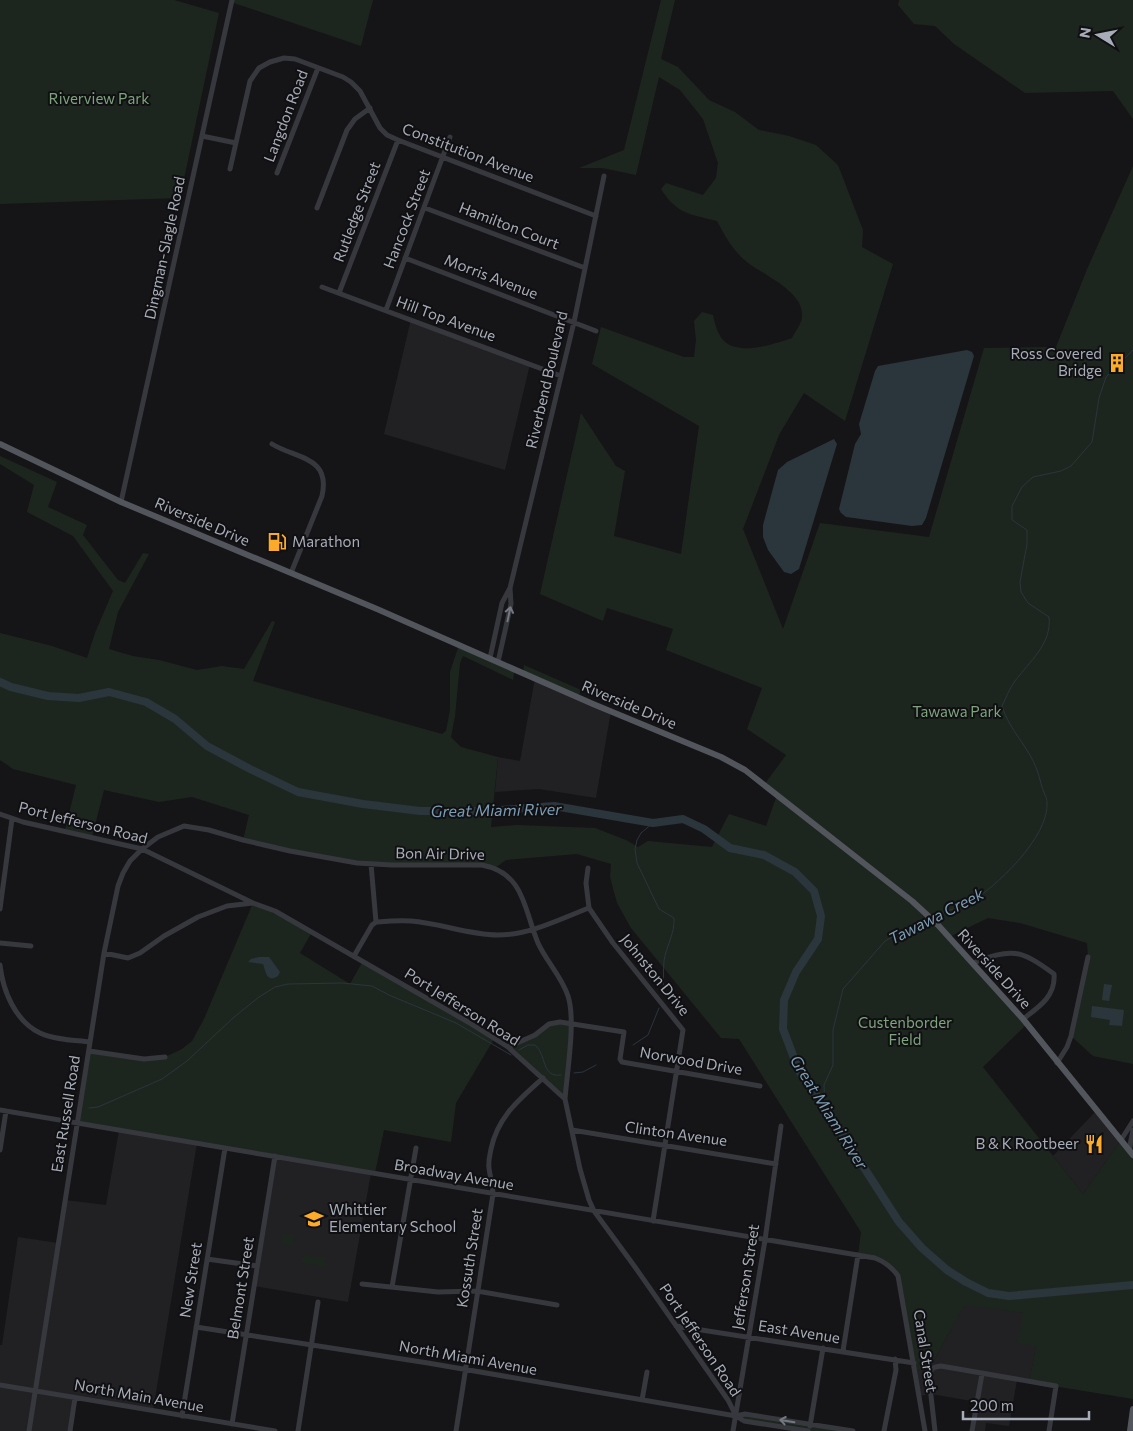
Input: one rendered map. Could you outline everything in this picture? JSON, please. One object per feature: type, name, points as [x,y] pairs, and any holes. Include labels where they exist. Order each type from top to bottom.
[{"type":"main road","name":"Riverside Drive","points":[[0,444],[121,502],[721,757],[745,770],[912,901],[938,925],[1023,1019],[1131,1153]]},
{"type":"main road","points":[[1130,1431],[1133,1409]]},
{"type":"street","name":"Dingman-Slagle Road","points":[[121,502],[232,0]]},
{"type":"street","name":"Constitution Avenue","points":[[230,169],[250,81],[259,68],[270,62],[284,58],[295,59],[343,77],[351,82],[360,91],[380,128],[387,135],[596,216]]},
{"type":"street","name":"Langdon Road","points":[[277,173],[318,68]]},
{"type":"street","points":[[317,208],[347,130],[355,119],[370,108]]},
{"type":"street","points":[[202,136],[236,144]]},
{"type":"street","name":"Hancock Street","points":[[386,310],[444,157],[450,136]]},
{"type":"street","name":"Rutledge Street","points":[[338,293],[398,140]]},
{"type":"street","name":"Riverbend Boulevard","points":[[510,588],[574,322],[604,176]]},
{"type":"street","name":"Hamilton Court","points":[[425,208],[585,268]]},
{"type":"street","name":"Morris Avenue","points":[[405,258],[596,331]]},
{"type":"street","name":"Hill Top Avenue","points":[[322,286],[561,376]]},
{"type":"street","points":[[272,444],[306,458],[319,467],[323,476],[322,496],[290,573]]},
{"type":"street","points":[[490,658],[502,603],[510,588]]},
{"type":"street","points":[[498,662],[511,604],[510,588]]},
{"type":"street","name":"Port Jefferson Road","points":[[0,814],[12,819],[142,849],[254,903],[276,911],[468,1022],[508,1048],[565,1099],[580,1169],[594,1211],[728,1400],[736,1416]]},
{"type":"street","points":[[0,909],[12,819]]},
{"type":"street","name":"Bon Air Drive","points":[[142,849],[158,837],[184,826],[196,827],[290,851],[358,863],[482,865],[495,868],[513,881],[523,897],[538,944],[568,996],[571,1023],[565,1099]]},
{"type":"street","name":"East Russell Road","points":[[28,1431],[104,953],[118,886],[130,861],[142,849]]},
{"type":"street","points":[[372,864],[376,922]]},
{"type":"street","name":"Johnston Drive","points":[[588,868],[586,883],[589,908],[682,1030],[653,1221]]},
{"type":"street","points":[[104,953],[128,958],[140,954],[164,936],[198,917],[227,906],[254,903]]},
{"type":"street","points":[[354,956],[372,925],[376,922],[394,920],[413,921],[460,931],[500,935],[534,930],[589,908]]},
{"type":"street","points":[[0,943],[31,946]]},
{"type":"street","points":[[973,963],[1008,952],[1024,954],[1054,974],[1054,988],[1044,1003],[1023,1019]]},
{"type":"street","points":[[1057,1063],[1067,1047],[1071,1036],[1088,957]]},
{"type":"street","points":[[0,965],[5,987],[15,1012],[30,1027],[54,1037],[90,1042]]},
{"type":"street","name":"Norwood Drive","points":[[508,1048],[534,1035],[549,1024],[571,1023],[624,1032],[620,1059],[622,1062],[760,1086]]},
{"type":"street","points":[[89,1051],[144,1058],[165,1057]]},
{"type":"street","name":"Kossuth Street","points":[[456,1431],[493,1194],[489,1168],[494,1134],[515,1104],[543,1078]]},
{"type":"street","points":[[0,1150],[3,1111]]},
{"type":"street","name":"Broadway Avenue","points":[[3,1111],[858,1255],[884,1261],[898,1276]]},
{"type":"street","points":[[1121,1140],[1133,1122]]},
{"type":"street","name":"Jefferson Street","points":[[733,1431],[765,1240],[781,1126]]},
{"type":"street","name":"Clinton Avenue","points":[[572,1130],[776,1164]]},
{"type":"street","points":[[1131,1153],[1133,1130]]},
{"type":"street","name":"New Street","points":[[182,1416],[225,1148]]},
{"type":"street","points":[[392,1287],[416,1148]]},
{"type":"street","name":"Belmont Street","points":[[232,1424],[275,1156]]},
{"type":"street","points":[[843,1351],[858,1255]]},
{"type":"street","points":[[207,1259],[258,1266]]},
{"type":"street","name":"Canal Street","points":[[898,1276],[925,1431]]},
{"type":"street","points":[[362,1284],[438,1292],[477,1291],[557,1305]]},
{"type":"street","points":[[298,1431],[318,1302]]},
{"type":"street","name":"East Avenue","points":[[676,1326],[914,1363]]},
{"type":"street","name":"North Miami Avenue","points":[[196,1327],[736,1416],[745,1414],[853,1431]]},
{"type":"street","points":[[808,1431],[823,1348]]},
{"type":"street","points":[[884,1431],[896,1370],[895,1359]]},
{"type":"street","points":[[935,1431],[929,1378],[933,1367],[942,1366],[1056,1386],[1048,1431]]},
{"type":"street","points":[[642,1400],[648,1372]]},
{"type":"street","points":[[972,1431],[982,1374]]},
{"type":"street","name":"North Main Avenue","points":[[0,1386],[275,1431]]},
{"type":"street","points":[[70,1431],[75,1398]]},
{"type":"street","name":"North Miami Avenue","points":[[736,1416],[744,1421],[808,1431]]},
{"type":"shaded area","points":[[411,319],[530,364],[505,470],[384,434]]},
{"type":"shaded area","points":[[967,350],[972,352],[974,356],[926,518],[922,525],[912,526],[846,517],[839,509],[855,444],[861,434],[859,424],[878,366]]},
{"type":"shaded area","points":[[834,439],[837,444],[799,569],[791,574],[784,572],[768,550],[763,537],[763,525],[778,470],[787,462]]},
{"type":"shaded area","points":[[535,678],[611,711],[596,798],[539,789],[495,792],[498,757],[520,761]]},
{"type":"shaded area","points":[[259,957],[269,957],[280,972],[278,976],[269,978],[263,964],[248,962]]},
{"type":"shaded area","points":[[1104,984],[1112,985],[1109,1001],[1102,1000]]},
{"type":"shaded area","points":[[1092,1006],[1124,1010],[1122,1026],[1109,1025],[1110,1020],[1091,1017]]},
{"type":"shaded area","points":[[1097,1110],[1121,1140],[1083,1194],[1053,1156]]},
{"type":"shaded area","points":[[119,1130],[197,1143],[153,1411],[75,1398],[70,1431],[0,1431],[0,1345],[2,1345],[18,1237],[58,1243],[65,1200],[106,1205]]},
{"type":"shaded area","name":"Whittier Elementary School","points":[[275,1156],[371,1173],[348,1302],[254,1286]]},
{"type":"shaded area","points":[[964,1304],[1024,1313],[1036,1347],[1029,1382],[1017,1380],[1009,1426],[986,1423],[985,1431],[972,1431],[977,1402],[931,1394],[919,1396],[916,1372],[935,1359]]},
{"type":"green space","name":"Riverview Park","points":[[0,0],[174,0],[219,13],[180,198],[0,204]]},
{"type":"green space","points":[[232,0],[373,0],[361,46],[231,2]]},
{"type":"green space","points":[[661,0],[675,0],[661,59],[678,67],[709,100],[735,112],[759,130],[789,136],[816,145],[838,165],[863,230],[862,247],[893,264],[845,421],[804,393],[779,435],[743,529],[783,629],[820,523],[929,537],[984,348],[1056,347],[1088,267],[1133,166],[1133,1064],[1093,1056],[1071,1036],[1088,957],[1087,943],[1020,923],[988,918],[949,937],[1027,1024],[983,1067],[1083,1194],[1121,1140],[1129,1150],[1133,1130],[1133,1399],[1029,1382],[1036,1347],[1017,1343],[1023,1313],[964,1305],[935,1359],[916,1372],[898,1276],[884,1261],[858,1255],[861,1232],[739,1039],[721,1038],[631,928],[617,903],[610,877],[611,864],[577,854],[506,860],[495,868],[357,863],[243,840],[249,815],[192,797],[159,802],[104,790],[92,837],[65,830],[76,785],[13,769],[0,760],[0,633],[52,646],[87,658],[95,633],[113,591],[73,536],[27,512],[34,485],[0,464],[0,456],[57,482],[48,507],[87,525],[83,535],[118,580],[125,583],[143,553],[149,554],[118,612],[109,649],[197,670],[222,666],[244,669],[272,621],[275,622],[253,681],[442,734],[446,731],[450,710],[450,672],[459,645],[515,669],[513,680],[463,656],[460,663],[451,737],[461,747],[498,757],[491,827],[517,825],[595,828],[626,840],[638,847],[648,841],[712,847],[729,814],[766,826],[777,795],[764,785],[786,755],[747,729],[762,688],[666,650],[673,629],[607,608],[603,621],[540,594],[581,413],[616,466],[625,471],[614,536],[681,554],[699,426],[592,364],[601,327],[684,357],[694,357],[696,340],[694,321],[702,312],[713,315],[724,341],[739,348],[757,347],[792,338],[802,319],[801,308],[797,300],[782,285],[742,258],[730,243],[717,221],[684,212],[673,204],[661,189],[666,183],[703,195],[716,178],[718,163],[703,119],[680,90],[659,77],[636,175],[602,168],[579,168],[624,150]]},
{"type":"green space","points":[[899,0],[1133,0],[1133,119],[1113,91],[1025,93],[954,44],[935,26],[914,24],[898,5]]},
{"type":"green space","points":[[524,665],[581,690],[578,698],[523,673]]},
{"type":"green space","points":[[253,903],[312,932],[300,953],[350,984],[363,961],[494,1039],[456,1103],[451,1142],[384,1130],[375,1173],[77,1123],[89,1051],[143,1059],[165,1057],[182,1049],[192,1041],[204,1019]]},
{"type":"green space","points":[[571,1023],[565,1099],[508,1047],[535,1035],[549,1024]]},
{"type":"green space","points":[[283,1234],[294,1235],[292,1246],[282,1244]]},
{"type":"green space","points":[[303,1256],[326,1257],[325,1267],[302,1263]]},
{"type":"green space","points":[[745,1414],[853,1431],[808,1431],[744,1421],[736,1416]]},
{"type":"waterway","name":"Tawawa Creek","points":[[931,916],[967,904],[992,887],[1019,860],[1040,830],[1046,816],[1047,800],[1037,770],[1009,723],[1002,706],[1009,690],[1043,644],[1049,627],[1049,617],[1028,603],[1021,592],[1020,582],[1027,544],[1027,530],[1012,520],[1012,506],[1022,487],[1033,477],[1061,471],[1071,466],[1092,442],[1099,398],[1106,377],[1133,350]]},
{"type":"waterway","name":"Great Miami River","points":[[0,682],[11,687],[48,696],[79,698],[109,692],[146,702],[175,719],[207,746],[298,792],[363,804],[420,811],[488,811],[554,806],[653,823],[683,819],[704,829],[730,848],[764,855],[795,872],[814,891],[821,916],[818,939],[796,972],[784,1000],[783,1029],[799,1071],[825,1107],[899,1222],[922,1248],[947,1270],[988,1293],[1009,1296],[1133,1285]]},
{"type":"waterway","points":[[653,823],[641,833],[635,849],[637,863],[659,909],[674,918],[673,929],[664,961],[663,994]]},
{"type":"waterway","name":"Tawawa Creek","points":[[825,1107],[824,1085],[833,1065],[833,1030],[843,989],[885,941],[927,918]]},
{"type":"waterway","points":[[89,1108],[98,1107],[162,1079],[187,1061],[233,1018],[259,997],[275,987],[288,984],[343,983],[372,986],[456,1023],[511,1055]]},
{"type":"waterway","points":[[633,1045],[648,1035],[659,1008]]},
{"type":"waterway","points":[[519,1050],[528,1045],[535,1045],[539,1049],[550,1073],[561,1075]]},
{"type":"waterway","points":[[574,1073],[583,1072],[596,1065]]},
{"type":"place","name":"Ross Covered Bridge","points":[[1117,363]]},
{"type":"place","name":"Marathon","points":[[277,542]]},
{"type":"place","name":"B & K Rootbeer","points":[[1094,1144]]},
{"type":"place","name":"Whittier Elementary School","points":[[314,1219]]},
{"type":"park label","name":"Tawawa Park","points":[[957,712]]},
{"type":"park label","name":"Custenborder Field","points":[[905,1032]]}]
